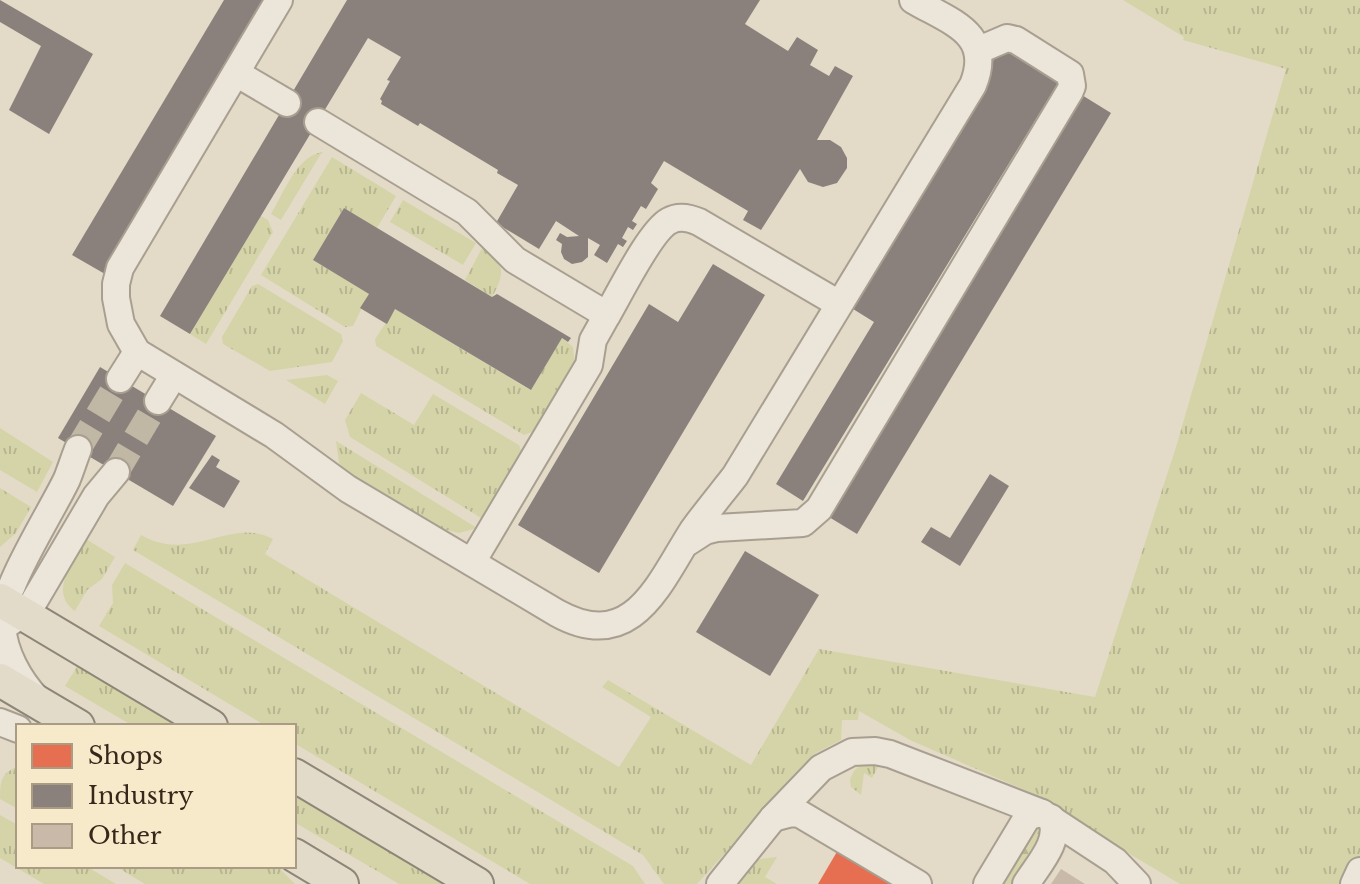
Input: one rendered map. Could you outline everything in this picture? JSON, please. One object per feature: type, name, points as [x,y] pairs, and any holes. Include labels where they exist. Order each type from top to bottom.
[{"type":"main road","points":[[6,614],[207,724]]},
{"type":"main road","points":[[0,680],[75,724]]},
{"type":"main road","points":[[296,776],[477,884]]},
{"type":"main road","points":[[296,856],[342,884]]},
{"type":"lane","points":[[279,0],[120,268],[116,298],[121,324],[137,352],[274,435],[348,489],[571,621],[594,626],[624,620],[649,602],[685,544],[735,476],[973,85],[980,60],[979,50],[964,31],[913,0]]},
{"type":"lane","points":[[685,544],[705,531],[717,528],[803,523],[819,509],[1070,91],[1070,74],[1016,40],[1007,38],[979,50]]},
{"type":"lane","points":[[236,73],[287,103]]},
{"type":"lane","points":[[318,122],[467,212],[515,260],[607,315]]},
{"type":"lane","points":[[472,562],[589,365],[593,340],[607,315],[652,239],[669,221],[679,218],[699,222],[839,304]]},
{"type":"lane","points":[[120,379],[137,352]]},
{"type":"lane","points":[[158,401],[174,375]]},
{"type":"lane","points":[[0,560],[13,553],[49,509],[67,479],[78,449]]},
{"type":"lane","points":[[6,614],[33,603],[96,496],[116,472]]},
{"type":"lane","points":[[45,707],[15,669],[6,614],[49,509]]},
{"type":"lane","points":[[720,884],[773,818],[821,768],[841,756],[862,751],[890,754],[1047,815],[1137,884]]},
{"type":"lane","points":[[773,818],[800,814],[918,884]]},
{"type":"lane","points":[[987,884],[1028,816],[1047,815]]},
{"type":"lane","points":[[1026,884],[1054,838],[1056,827],[1047,815]]},
{"type":"lane","points":[[1354,884],[1360,871]]},
{"type":"green space","points":[[1123,0],[1360,0],[1360,859],[1344,884],[1180,884],[1083,826],[1052,802],[910,740],[859,711],[858,720],[842,720],[841,740],[816,753],[697,884],[664,884],[643,855],[133,550],[141,535],[160,543],[177,545],[242,533],[257,533],[273,539],[265,554],[619,767],[651,717],[602,687],[608,680],[751,765],[819,649],[1095,697],[1176,447],[1286,69],[1183,40],[1184,37]]},
{"type":"green space","points":[[322,152],[281,220],[271,214],[298,168],[313,155]]},
{"type":"green space","points":[[332,157],[396,196],[377,228],[344,208],[313,260],[369,294],[353,326],[345,327],[261,275]]},
{"type":"green space","points":[[403,200],[476,243],[463,265],[390,222]]},
{"type":"green space","points":[[261,216],[268,220],[273,232],[206,344],[190,334]]},
{"type":"green space","points":[[482,248],[496,258],[501,269],[492,297],[465,280]]},
{"type":"green space","points":[[258,284],[341,334],[343,341],[332,362],[270,371],[223,344],[222,337],[252,286]]},
{"type":"green space","points":[[395,309],[530,390],[562,338],[573,347],[575,367],[541,429],[524,435],[376,346],[375,339]]},
{"type":"green space","points":[[327,375],[338,381],[325,404],[286,380]]},
{"type":"green space","points":[[361,393],[414,425],[433,394],[519,445],[524,458],[486,521],[350,437],[345,420]]},
{"type":"green space","points":[[0,428],[53,462],[37,492],[0,470]]},
{"type":"green space","points":[[336,441],[477,528],[459,533],[442,529],[350,475],[339,463]]},
{"type":"green space","points":[[0,488],[31,507],[16,533],[0,547]]},
{"type":"green space","points":[[86,539],[115,557],[102,579],[87,590],[75,611],[67,603],[63,585]]},
{"type":"green space","points":[[125,563],[633,866],[645,884],[530,884],[296,744],[296,724],[263,724],[99,626],[113,603],[112,585]]},
{"type":"green space","points":[[78,665],[178,724],[130,724],[65,686]]},
{"type":"green space","points":[[880,764],[872,778],[864,773],[861,795],[851,787],[850,780],[857,768]]},
{"type":"green space","points":[[16,767],[16,808],[0,799],[0,787],[8,772]]},
{"type":"green space","points":[[296,795],[445,884],[399,884],[296,823]]},
{"type":"green space","points":[[0,815],[16,824],[16,867],[0,858]]},
{"type":"green space","points":[[1029,827],[1038,827],[1041,832],[1011,884],[995,884]]},
{"type":"green space","points":[[777,857],[765,877],[777,884],[737,884],[759,859]]},
{"type":"green space","points":[[17,868],[89,868],[116,884],[44,884]]},
{"type":"green space","points":[[118,868],[279,868],[295,884],[145,884]]},
{"type":"building: Shops","points":[[838,850],[894,884],[818,884]]},
{"type":"building: Industry","points":[[0,0],[93,54],[49,134],[9,110],[41,46],[0,22]]},
{"type":"building: Industry","points":[[224,0],[268,0],[105,274],[72,255]]},
{"type":"building: Industry","points":[[347,0],[760,0],[745,24],[788,51],[797,37],[818,50],[810,65],[829,76],[835,66],[853,76],[817,140],[830,140],[841,147],[847,158],[847,168],[837,183],[823,187],[808,182],[800,169],[761,230],[743,220],[748,211],[664,161],[651,183],[658,189],[646,209],[641,206],[632,221],[637,224],[633,230],[628,227],[622,238],[627,241],[623,247],[618,244],[607,263],[594,255],[600,245],[588,238],[588,257],[572,264],[564,259],[562,244],[556,240],[560,233],[567,237],[579,236],[556,221],[539,249],[496,223],[518,185],[420,123],[418,126],[381,104],[380,99],[390,81],[387,80],[401,57],[368,38],[190,334],[160,316]]},
{"type":"building: Industry","points":[[1001,48],[1058,83],[803,501],[776,484],[874,322],[845,304]]},
{"type":"building: Industry","points":[[1077,92],[1111,113],[857,534],[824,514]]},
{"type":"building: Industry","points":[[344,208],[492,297],[497,294],[571,338],[568,342],[562,338],[531,390],[395,309],[385,323],[360,308],[369,294],[313,260]]},
{"type":"building: Industry","points":[[713,264],[765,295],[599,573],[518,525],[649,304],[678,322]]},
{"type":"building: Industry","points":[[100,367],[216,436],[173,506],[58,438]]},
{"type":"building: Industry","points":[[212,455],[220,460],[216,467],[240,481],[224,508],[189,488]]},
{"type":"building: Industry","points":[[990,474],[1009,486],[960,566],[921,542],[931,527],[950,538]]},
{"type":"building: Industry","points":[[745,551],[819,595],[770,676],[696,632]]},
{"type":"building: Other","points":[[1061,869],[1085,884],[1051,884]]},
{"type":"tunnel","points":[[78,449],[120,379]]},
{"type":"tunnel","points":[[116,472],[158,401]]}]
